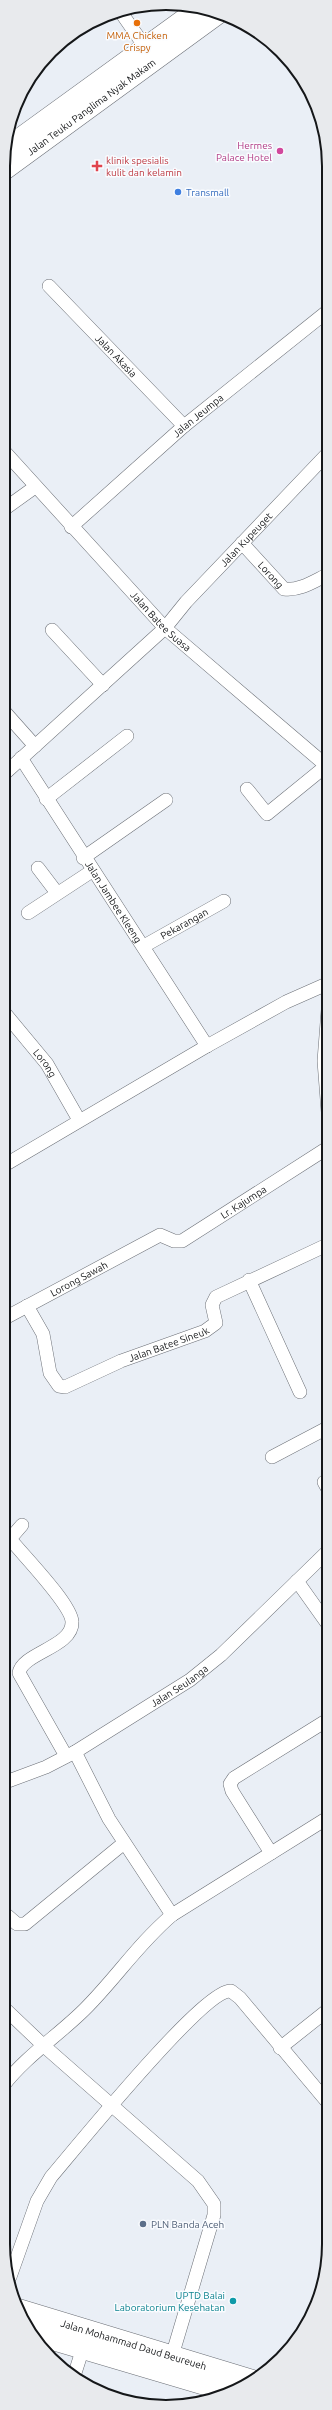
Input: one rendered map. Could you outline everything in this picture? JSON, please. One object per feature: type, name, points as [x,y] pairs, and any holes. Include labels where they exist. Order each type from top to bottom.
[{"type":"highway","name":"Jalan Mohammad Daud Beureueh","points":[[25,2312],[245,2378]]},
{"type":"highway","name":"Jalan Mohammad Daud Beureueh","points":[[39,2336],[222,2390]]},
{"type":"main road","name":"Jalan Teuku Panglima Nyak Makam","points":[[10,165],[150,54],[194,13]]},
{"type":"main road","name":"Jalan Teuku Panglima Nyak Makam","points":[[11,145],[150,54],[213,17]]},
{"type":"street","points":[[123,16],[150,54]]},
{"type":"street","name":"Jalan Akasia","points":[[49,286],[184,426]]},
{"type":"street","name":"Jalan Jeumpa","points":[[72,527],[184,426],[322,316]]},
{"type":"street","name":"Jalan Batee Suasa","points":[[10,458],[164,628],[322,763]]},
{"type":"street","name":"Jalan Kupeuget","points":[[10,768],[164,628],[322,459]]},
{"type":"street","points":[[10,505],[35,487]]},
{"type":"street","name":"Lorong","points":[[242,543],[284,589],[293,590],[322,577]]},
{"type":"street","points":[[52,630],[103,685]]},
{"type":"street","points":[[10,718],[35,746]]},
{"type":"street","points":[[46,799],[127,736]]},
{"type":"street","name":"Jalan Jambee Kleeng","points":[[20,758],[84,858],[144,946],[207,1046]]},
{"type":"street","points":[[247,789],[266,814],[322,771]]},
{"type":"street","points":[[84,858],[166,800]]},
{"type":"street","points":[[38,868],[58,893]]},
{"type":"street","points":[[28,913],[92,870]]},
{"type":"street","name":"Pekarangan","points":[[144,946],[224,902]]},
{"type":"street","points":[[10,1162],[78,1120],[207,1046],[286,1002],[322,986]]},
{"type":"street","name":"Lorong","points":[[10,1019],[47,1064],[78,1120]]},
{"type":"street","name":"Lr. Kajumpa","points":[[155,1237],[160,1235],[174,1241],[182,1241],[322,1151]]},
{"type":"street","name":"Lorong Sawah","points":[[10,1315],[155,1237]]},
{"type":"street","name":"Jalan Batee Sineuk","points":[[27,1306],[42,1334],[53,1379],[59,1386],[65,1387],[121,1361],[213,1327],[217,1318],[212,1305],[214,1299],[249,1280],[322,1247]]},
{"type":"street","points":[[249,1280],[300,1392]]},
{"type":"street","points":[[272,1457],[322,1431]]},
{"type":"street","points":[[10,1539],[22,1525]]},
{"type":"street","points":[[10,1546],[54,1591],[71,1616],[72,1626],[66,1635],[23,1665],[19,1673],[71,1754],[124,1842],[172,1914]]},
{"type":"street","name":"Jalan Seulanga","points":[[10,1779],[71,1754],[190,1680],[221,1655],[322,1557]]},
{"type":"street","points":[[297,1581],[322,1616]]},
{"type":"street","points":[[271,1853],[232,1791],[230,1784],[234,1778],[322,1723]]},
{"type":"street","points":[[10,2079],[44,2046],[87,2008],[148,1937],[172,1914],[322,1821]]},
{"type":"street","points":[[10,1918],[17,1924],[25,1924],[124,1842]]},
{"type":"street","points":[[12,2271],[37,2201],[51,2177],[169,2042],[193,2017],[224,1992],[231,1991],[240,1998],[280,2048],[322,2096]]},
{"type":"street","points":[[10,2014],[44,2046],[198,2181],[214,2204],[214,2215],[172,2356]]},
{"type":"street","points":[[280,2048],[322,2015]]},
{"type":"street","points":[[76,2371],[84,2348]]},
{"type":"place","name":"MMA Chicken Crispy","points":[[137,23]]},
{"type":"place","name":"Hermes Palace Hotel","points":[[280,151]]},
{"type":"place","name":"klinik spesialis kulit dan kelamin","points":[[97,166]]},
{"type":"place","name":"Transmall","points":[[178,192]]},
{"type":"place","name":"PLN Banda Aceh","points":[[143,2224]]},
{"type":"place","name":"UPTD Balai Laboratorium Kesehatan","points":[[233,2301]]}]
